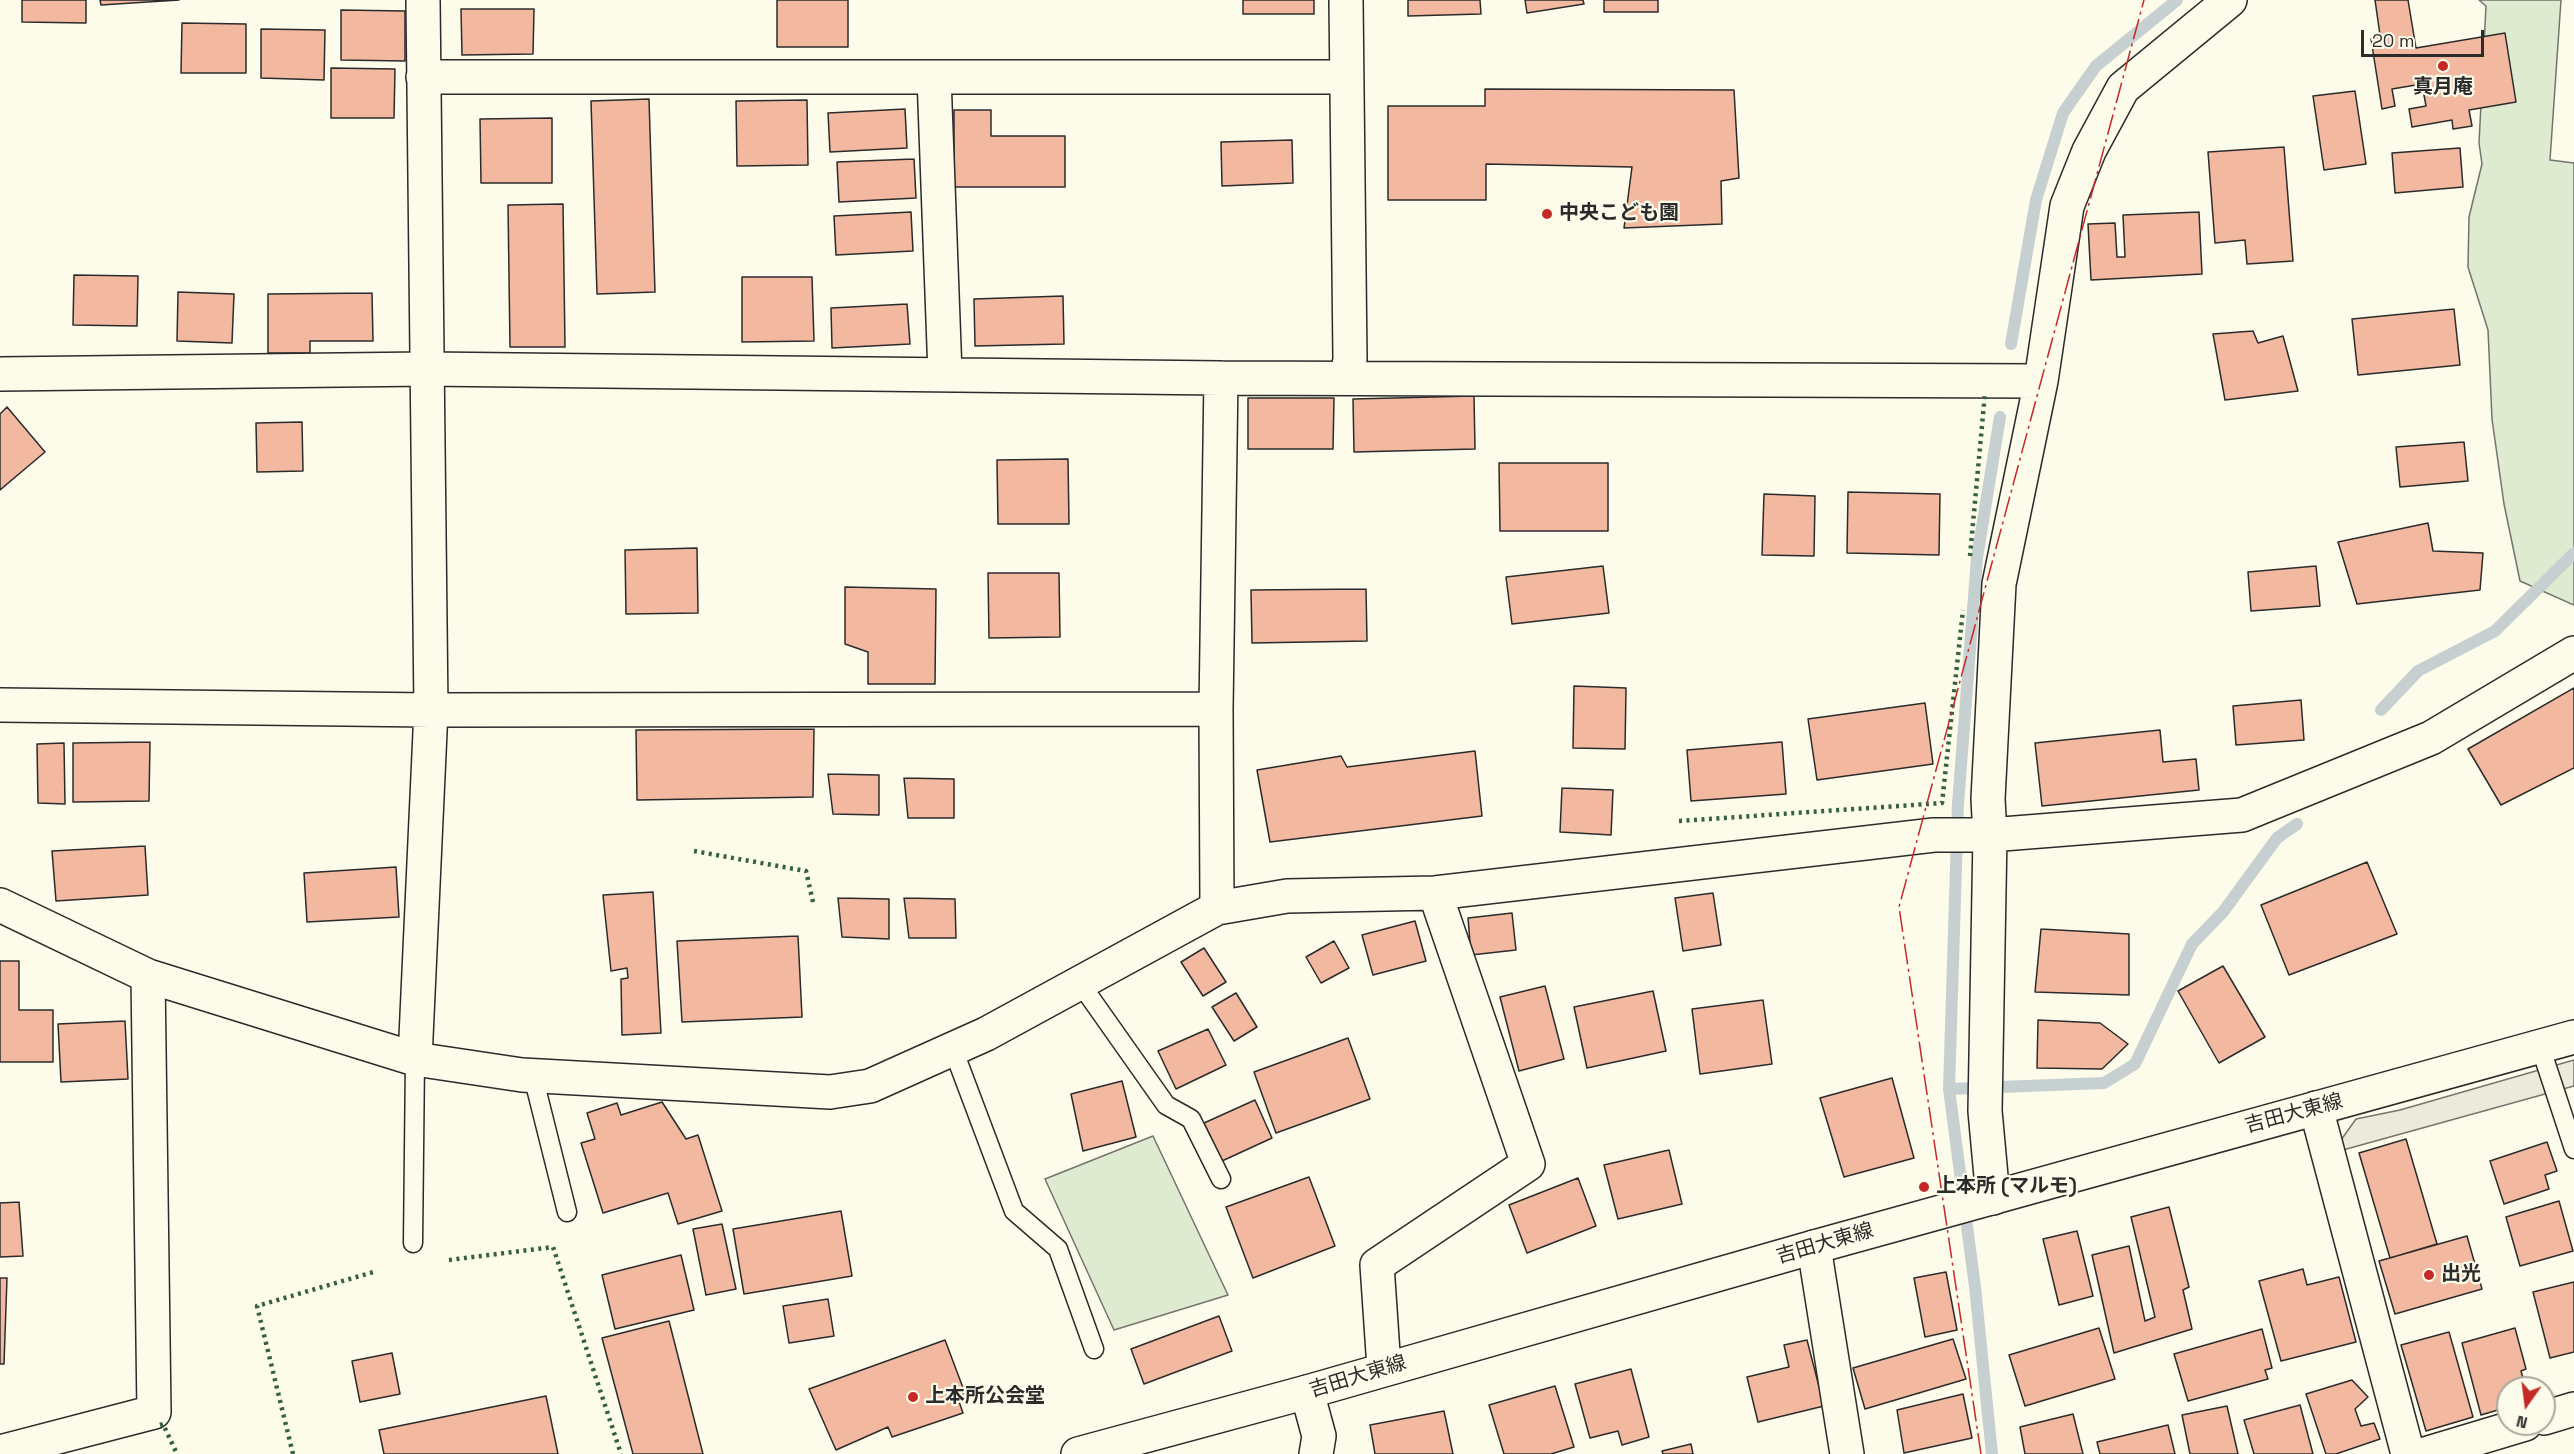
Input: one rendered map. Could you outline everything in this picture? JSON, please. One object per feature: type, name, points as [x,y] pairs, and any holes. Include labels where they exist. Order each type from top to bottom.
[{"type":"street","points":[[416,1059],[431,710],[423,0]]},
{"type":"street","points":[[1346,0],[1350,358],[1347,378]]},
{"type":"street","points":[[1974,1203],[1985,1111],[1986,1073],[1981,835],[1988,799],[1999,584],[2041,381],[2067,206],[2089,151],[2123,88],[2230,0]]},
{"type":"street","points":[[423,77],[1346,76]]},
{"type":"street","points":[[934,77],[945,374]]},
{"type":"street","points":[[0,374],[427,369],[1221,378],[2041,381]]},
{"type":"street","points":[[1217,908],[1216,709],[1221,378]]},
{"type":"street","points":[[0,905],[148,976],[416,1059],[533,1076],[830,1092],[870,1086],[986,1034],[1217,908],[1287,896],[1435,892],[1934,835],[1981,835],[2242,815],[2431,738],[2574,653]]},
{"type":"street","points":[[0,705],[431,710],[1216,709]]},
{"type":"street","points":[[1384,1368],[1377,1265],[1528,1164],[1435,892]]},
{"type":"street","points":[[0,1452],[154,1412],[148,976]]},
{"type":"street","name":"吉田大東線","points":[[1078,1454],[2574,1037]]},
{"type":"street","points":[[2316,1108],[2408,1454]]},
{"type":"street","points":[[1814,1247],[1847,1454]]},
{"type":"street","points":[[1307,1392],[1319,1436],[1316,1454]]},
{"type":"street","points":[[2556,1414],[2574,1409]]},
{"type":"street","points":[[2425,1454],[2496,1433]]},
{"type":"lane","points":[[1080,983],[1166,1104],[1191,1119],[1221,1179]]},
{"type":"lane","points":[[2540,1046],[2574,1149]]},
{"type":"lane","points":[[953,1049],[1014,1210],[1058,1249],[1094,1348]]},
{"type":"lane","points":[[413,1244],[416,1059]]},
{"type":"lane","points":[[533,1076],[567,1212]]},
{"type":"green space","points":[[2479,0],[2561,0],[2550,160],[2574,163],[2574,605],[2520,581],[2504,504],[2492,419],[2488,330],[2468,267],[2469,217],[2482,164],[2479,143],[2486,6]]},
{"type":"green space","points":[[1153,1136],[1228,1295],[1114,1330],[1045,1179]]},
{"type":"shaded area","points":[[2574,1060],[2574,1086],[2343,1150],[2341,1140],[2356,1119],[2400,1110]]},
{"type":"building","points":[[22,0],[86,0],[86,23],[22,22]]},
{"type":"building","points":[[100,0],[179,0],[101,5]]},
{"type":"building","points":[[777,0],[848,0],[848,47],[777,47]]},
{"type":"building","points":[[1243,0],[1314,0],[1314,14],[1243,14]]},
{"type":"building","points":[[1408,0],[1480,0],[1481,14],[1408,16]]},
{"type":"building","points":[[1525,0],[1583,0],[1584,4],[1527,13]]},
{"type":"building","points":[[1604,0],[1658,0],[1658,12],[1604,12]]},
{"type":"building","name":"真月庵","points":[[2375,0],[2408,0],[2416,48],[2505,33],[2516,102],[2469,110],[2472,126],[2453,129],[2452,120],[2412,127],[2409,109],[2426,106],[2422,84],[2392,89],[2395,106],[2382,109],[2371,39],[2380,35]]},
{"type":"building","points":[[461,9],[534,9],[533,54],[462,55]]},
{"type":"building","points":[[341,10],[405,11],[405,61],[341,60]]},
{"type":"building","points":[[182,23],[246,24],[246,73],[181,73]]},
{"type":"building","points":[[261,29],[325,30],[324,80],[261,78]]},
{"type":"building","points":[[331,68],[395,69],[394,118],[331,118]]},
{"type":"building","points":[[1485,89],[1734,90],[1739,178],[1721,181],[1722,224],[1624,228],[1632,167],[1486,164],[1486,200],[1388,200],[1388,106],[1485,106]]},
{"type":"building","points":[[2355,91],[2366,164],[2324,170],[2313,96]]},
{"type":"building","points":[[649,99],[655,292],[597,294],[591,101]]},
{"type":"building","points":[[807,100],[808,165],[737,166],[736,101]]},
{"type":"building","points":[[905,109],[907,148],[830,152],[828,113]]},
{"type":"building","points":[[954,110],[991,110],[991,136],[1065,136],[1065,187],[954,187]]},
{"type":"building","points":[[552,118],[552,183],[481,183],[480,119]]},
{"type":"building","points":[[1292,140],[1293,183],[1222,186],[1221,142]]},
{"type":"building","points":[[2284,147],[2293,261],[2247,264],[2245,240],[2215,243],[2208,152]]},
{"type":"building","points":[[2460,148],[2463,187],[2395,193],[2392,153]]},
{"type":"building","points":[[914,159],[916,198],[839,202],[837,162]]},
{"type":"building","points":[[563,204],[565,347],[510,347],[508,205]]},
{"type":"building","points":[[911,212],[913,251],[836,255],[834,216]]},
{"type":"building","points":[[2199,212],[2202,274],[2091,280],[2088,224],[2115,223],[2117,257],[2125,257],[2123,215]]},
{"type":"building","points":[[74,275],[138,276],[137,326],[73,325]]},
{"type":"building","points":[[742,277],[812,277],[814,341],[742,342]]},
{"type":"building","points":[[178,292],[234,294],[232,343],[177,341]]},
{"type":"building","points":[[372,293],[373,341],[310,341],[310,353],[268,353],[268,294]]},
{"type":"building","points":[[1063,296],[1064,344],[975,346],[974,299]]},
{"type":"building","points":[[907,304],[910,344],[832,348],[831,308]]},
{"type":"building","points":[[2454,309],[2460,365],[2358,375],[2352,319]]},
{"type":"building","points":[[2253,331],[2258,343],[2283,336],[2298,391],[2225,400],[2213,334]]},
{"type":"building","points":[[1474,396],[1475,449],[1354,452],[1353,399]]},
{"type":"building","points":[[1248,398],[1334,398],[1333,449],[1248,449]]},
{"type":"building","points":[[7,407],[45,452],[0,490],[0,414]]},
{"type":"building","points":[[302,422],[303,471],[257,472],[256,423]]},
{"type":"building","points":[[2464,442],[2468,481],[2400,487],[2396,447]]},
{"type":"building","points":[[1068,459],[1069,524],[998,524],[997,460]]},
{"type":"building","points":[[1499,463],[1608,463],[1608,531],[1500,531]]},
{"type":"building","points":[[1848,492],[1940,494],[1939,555],[1847,553]]},
{"type":"building","points":[[1764,494],[1815,496],[1814,556],[1762,555]]},
{"type":"building","points":[[2428,523],[2433,551],[2483,553],[2480,590],[2357,604],[2338,542]]},
{"type":"building","points":[[697,548],[698,613],[626,614],[625,550]]},
{"type":"building","points":[[1603,566],[1609,613],[1512,624],[1506,577]]},
{"type":"building","points":[[2316,566],[2320,606],[2251,611],[2248,572]]},
{"type":"building","points":[[988,573],[1059,573],[1060,637],[989,638]]},
{"type":"building","points":[[845,587],[936,589],[935,684],[868,684],[868,652],[845,644]]},
{"type":"building","points":[[1366,589],[1367,641],[1252,643],[1251,590]]},
{"type":"building","points":[[1574,686],[1626,688],[1625,749],[1573,748]]},
{"type":"building","points":[[2574,688],[2574,768],[2501,805],[2468,749]]},
{"type":"building","points":[[2301,700],[2304,740],[2236,745],[2233,706]]},
{"type":"building","points":[[1925,703],[1933,764],[1817,780],[1808,719]]},
{"type":"building","points":[[814,729],[813,797],[637,800],[636,730]]},
{"type":"building","points":[[2160,730],[2163,762],[2196,759],[2199,790],[2042,806],[2035,743]]},
{"type":"building","points":[[150,742],[149,801],[73,802],[73,743]]},
{"type":"building","points":[[1782,742],[1786,794],[1691,801],[1687,750]]},
{"type":"building","points":[[64,743],[65,804],[38,803],[37,744]]},
{"type":"building","points":[[1475,751],[1482,816],[1270,842],[1257,770],[1341,756],[1347,767]]},
{"type":"building","points":[[828,774],[879,775],[879,815],[833,814]]},
{"type":"building","points":[[904,778],[954,779],[954,818],[908,818]]},
{"type":"building","points":[[1562,788],[1613,790],[1611,835],[1560,832]]},
{"type":"building","points":[[145,846],[148,895],[56,901],[52,851]]},
{"type":"building","points":[[2367,862],[2397,934],[2289,975],[2261,905]]},
{"type":"building","points":[[396,867],[399,917],[307,922],[304,873]]},
{"type":"building","points":[[653,892],[661,1033],[622,1035],[621,979],[628,978],[627,968],[611,971],[603,895]]},
{"type":"building","points":[[1713,893],[1721,945],[1683,951],[1675,898]]},
{"type":"building","points":[[838,898],[889,899],[889,939],[842,937]]},
{"type":"building","points":[[904,898],[955,899],[956,938],[909,938]]},
{"type":"building","points":[[1512,913],[1516,950],[1471,955],[1468,918]]},
{"type":"building","points":[[1415,921],[1426,961],[1373,975],[1362,935]]},
{"type":"building","points":[[2041,929],[2129,934],[2129,995],[2035,992]]},
{"type":"building","points":[[798,936],[802,1017],[682,1022],[677,941]]},
{"type":"building","points":[[1334,941],[1349,968],[1321,983],[1306,957]]},
{"type":"building","points":[[1204,948],[1226,982],[1203,996],[1181,962]]},
{"type":"building","points":[[0,961],[19,961],[19,1010],[53,1010],[53,1062],[0,1062]]},
{"type":"building","points":[[2223,966],[2265,1037],[2219,1063],[2178,991]]},
{"type":"building","points":[[1545,986],[1564,1059],[1519,1071],[1500,997]]},
{"type":"building","points":[[1653,991],[1666,1051],[1587,1068],[1574,1007]]},
{"type":"building","points":[[1236,993],[1257,1027],[1234,1041],[1212,1007]]},
{"type":"building","points":[[1763,1000],[1772,1064],[1700,1074],[1692,1009]]},
{"type":"building","points":[[2038,1020],[2100,1023],[2128,1044],[2102,1069],[2037,1068]]},
{"type":"building","points":[[125,1021],[128,1079],[61,1082],[58,1024]]},
{"type":"building","points":[[1208,1029],[1226,1065],[1176,1089],[1158,1051]]},
{"type":"building","points":[[1348,1038],[1370,1099],[1276,1133],[1254,1072]]},
{"type":"building","points":[[1892,1078],[1914,1158],[1844,1177],[1820,1098]]},
{"type":"building","points":[[1122,1081],[1136,1137],[1083,1151],[1071,1094]]},
{"type":"building","points":[[1255,1100],[1272,1138],[1222,1161],[1204,1123]]},
{"type":"building","points":[[662,1102],[686,1139],[698,1135],[722,1211],[678,1224],[668,1193],[603,1213],[581,1143],[595,1139],[587,1113],[617,1103],[621,1115]]},
{"type":"building","points":[[2406,1139],[2437,1244],[2390,1258],[2359,1153]]},
{"type":"building","points":[[2547,1142],[2557,1171],[2545,1175],[2549,1189],[2504,1204],[2490,1161]]},
{"type":"building","points":[[1669,1150],[1682,1204],[1618,1219],[1604,1165]]},
{"type":"building","points":[[1309,1177],[1335,1246],[1253,1278],[1226,1207]]},
{"type":"building","points":[[1578,1178],[1596,1226],[1527,1253],[1509,1205]]},
{"type":"building","points":[[2559,1201],[2573,1251],[2520,1266],[2506,1217]]},
{"type":"building","points":[[19,1202],[23,1256],[0,1257],[0,1203]]},
{"type":"building","points":[[2169,1207],[2189,1287],[2183,1290],[2192,1329],[2114,1353],[2092,1255],[2129,1246],[2145,1321],[2155,1317],[2131,1217]]},
{"type":"building","points":[[841,1211],[852,1276],[744,1294],[733,1229]]},
{"type":"building","points":[[722,1224],[736,1289],[706,1295],[693,1229]]},
{"type":"building","points":[[2077,1231],[2093,1296],[2059,1305],[2043,1239]]},
{"type":"building","points":[[2467,1236],[2482,1289],[2395,1314],[2379,1261]]},
{"type":"building","points":[[681,1255],[694,1310],[615,1329],[602,1275]]},
{"type":"building","points":[[2303,1269],[2307,1285],[2339,1277],[2356,1342],[2281,1361],[2259,1281]]},
{"type":"building","points":[[1946,1272],[1957,1330],[1925,1337],[1914,1278]]},
{"type":"building","points":[[0,1278],[7,1278],[4,1364],[0,1364]]},
{"type":"building","points":[[2574,1282],[2574,1352],[2550,1358],[2533,1292]]},
{"type":"building","points":[[828,1299],[834,1336],[789,1343],[783,1306]]},
{"type":"building","points":[[1219,1316],[1232,1351],[1144,1384],[1131,1349]]},
{"type":"building","points":[[669,1321],[703,1454],[633,1454],[602,1338]]},
{"type":"building","points":[[2099,1328],[2115,1379],[2025,1406],[2009,1355]]},
{"type":"building","points":[[2515,1328],[2526,1369],[2521,1371],[2522,1376],[2496,1376],[2496,1411],[2481,1415],[2462,1343]]},
{"type":"building","points":[[2262,1329],[2272,1368],[2265,1370],[2268,1379],[2188,1401],[2174,1354]]},
{"type":"building","points":[[2449,1332],[2473,1417],[2426,1431],[2401,1345]]},
{"type":"building","points":[[1953,1339],[1966,1379],[1865,1409],[1853,1368]]},
{"type":"building","points":[[945,1340],[965,1393],[957,1396],[963,1413],[892,1437],[888,1427],[836,1450],[809,1389]]},
{"type":"building","points":[[1807,1340],[1824,1406],[1758,1422],[1747,1377],[1789,1367],[1784,1345]]},
{"type":"building","points":[[392,1353],[400,1394],[360,1402],[352,1361]]},
{"type":"building","points":[[1631,1369],[1649,1437],[1622,1445],[1618,1431],[1590,1438],[1575,1384]]},
{"type":"building","points":[[2352,1380],[2368,1397],[2355,1409],[2361,1426],[2374,1423],[2380,1439],[2336,1454],[2326,1454],[2306,1394]]},
{"type":"building","points":[[1555,1386],[1574,1447],[1551,1454],[1504,1454],[1489,1405]]},
{"type":"building","points":[[1963,1394],[1972,1438],[1904,1453],[1897,1410]]},
{"type":"building","points":[[546,1396],[558,1454],[384,1454],[379,1430]]},
{"type":"building","points":[[2300,1405],[2313,1454],[2254,1454],[2244,1420]]},
{"type":"building","points":[[2227,1406],[2238,1454],[2190,1454],[2182,1415]]},
{"type":"building","points":[[1444,1411],[1453,1454],[1375,1454],[1370,1425]]},
{"type":"building","points":[[2073,1414],[2083,1454],[2025,1454],[2020,1427]]},
{"type":"building","points":[[2168,1425],[2175,1454],[2100,1454],[2097,1442]]},
{"type":"building","points":[[1691,1444],[1693,1454],[1663,1454],[1662,1451]]},
{"type":"waterway","points":[[2011,344],[2036,200],[2063,113],[2096,66],[2177,0]]},
{"type":"waterway","points":[[1992,1454],[1975,1287],[1949,1089],[1958,804],[1977,558],[2000,417]]},
{"type":"waterway","points":[[2381,710],[2418,671],[2495,631],[2574,553]]},
{"type":"waterway","points":[[1949,1089],[2104,1083],[2135,1064],[2192,944],[2223,912],[2277,838],[2297,824]]},
{"type":"hedge","points":[[1970,556],[1985,393]]},
{"type":"hedge","points":[[1679,821],[1942,803],[1963,610]]},
{"type":"hedge","points":[[694,851],[806,871],[813,902]]},
{"type":"hedge","points":[[449,1260],[553,1247],[621,1454]]},
{"type":"hedge","points":[[293,1454],[257,1306],[377,1271]]},
{"type":"hedge","points":[[160,1425],[163,1424],[177,1454]]},
{"type":"power","points":[[1981,1454],[1899,907],[2144,0]]},
{"type":"place","name":"真月庵","points":[[2443,66]]},
{"type":"place","name":"中央こども園","points":[[1547,214]]},
{"type":"place","name":"上本所 (マルモ)","points":[[1924,1187]]},
{"type":"place","name":"出光","points":[[2429,1275]]},
{"type":"place","name":"上本所公会堂","points":[[913,1397]]}]
